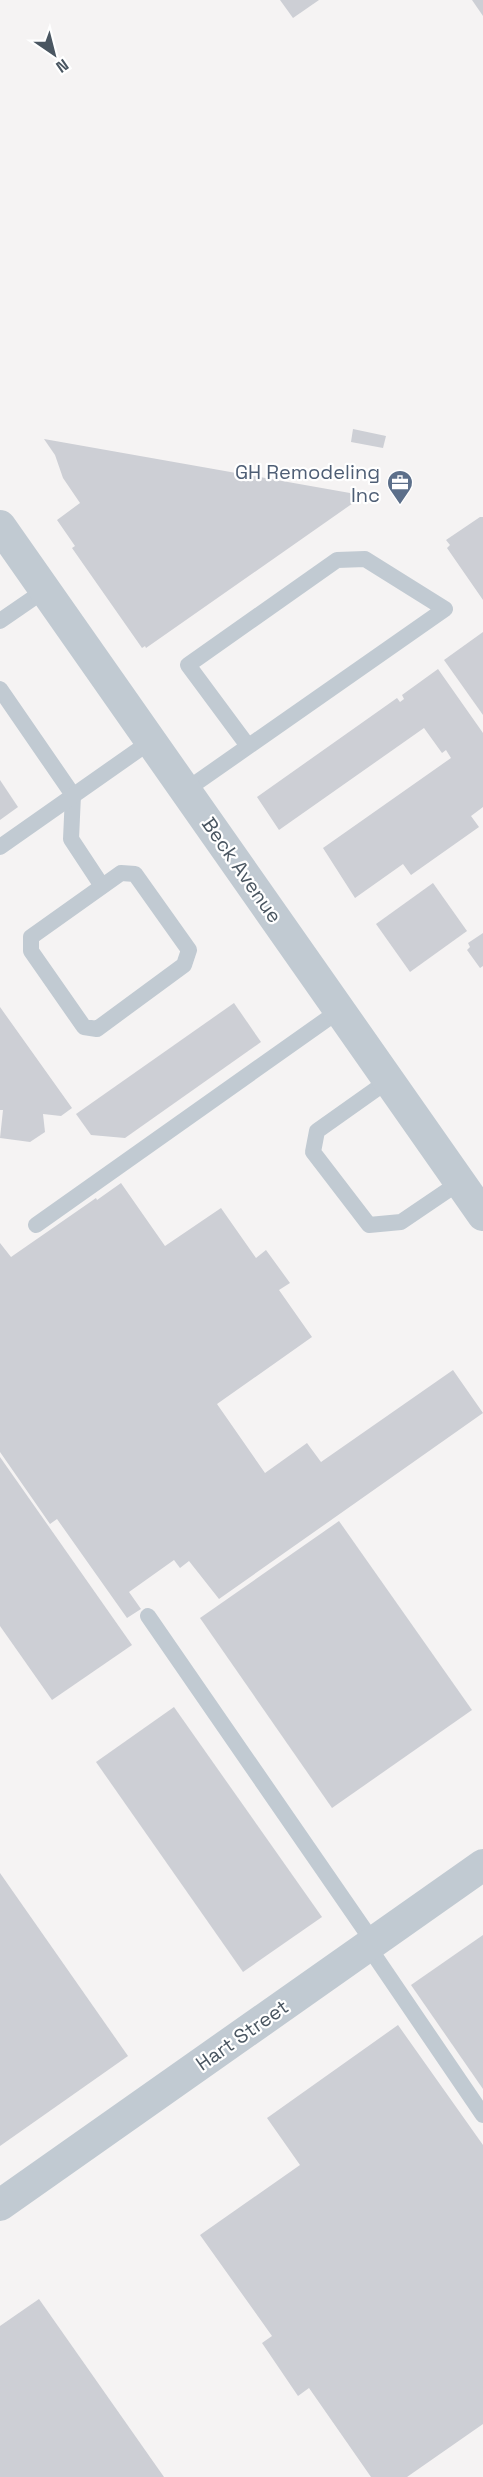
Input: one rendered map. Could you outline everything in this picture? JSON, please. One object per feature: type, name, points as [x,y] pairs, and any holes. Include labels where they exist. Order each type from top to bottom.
[{"type":"street","name":"Beck Avenue","points":[[0,526],[483,1215]]},
{"type":"street","name":"Hart Street","points":[[0,2205],[483,1865]]},
{"type":"lane","points":[[186,790],[445,609],[365,559],[337,560],[188,664],[248,746]]},
{"type":"lane","points":[[0,621],[45,590]]},
{"type":"lane","points":[[0,689],[74,795],[71,839],[102,886]]},
{"type":"lane","points":[[0,847],[151,741]]},
{"type":"lane","points":[[121,873],[135,874],[189,950],[184,965],[97,1029],[84,1026],[31,951],[31,937],[102,886],[121,873]]},
{"type":"lane","points":[[36,1225],[340,1010]]},
{"type":"lane","points":[[389,1080],[317,1131],[313,1152],[369,1225],[401,1222],[460,1182]]},
{"type":"lane","points":[[148,1616],[483,2115]]},
{"type":"building","points":[[280,0],[319,0],[293,18]]},
{"type":"building","points":[[472,0],[483,0],[483,16]]},
{"type":"building","points":[[353,429],[386,436],[383,448],[351,442]]},
{"type":"building","points":[[44,439],[350,493],[356,501],[146,648],[145,646],[142,648],[72,548],[75,546],[57,520],[80,503],[63,478],[55,455]]},
{"type":"building","points":[[483,517],[483,600],[447,548],[450,545],[446,540]]},
{"type":"building","points":[[483,632],[483,715],[444,660]]},
{"type":"building","points":[[438,669],[483,733],[483,807],[471,816],[479,827],[411,875],[403,864],[355,898],[323,848],[451,758],[446,750],[442,753],[424,728],[279,830],[257,797],[397,698],[400,702],[404,699],[402,695]]},
{"type":"building","points":[[0,780],[18,807],[0,820]]},
{"type":"building","points":[[433,883],[467,931],[410,972],[376,924]]},
{"type":"building","points":[[483,933],[483,966],[480,968],[467,950],[470,947],[468,943]]},
{"type":"building","points":[[234,1003],[261,1042],[125,1138],[91,1135],[76,1114]]},
{"type":"building","points":[[0,1007],[72,1108],[61,1116],[43,1114],[45,1132],[30,1142],[0,1138],[3,1110],[0,1110]]},
{"type":"building","points":[[121,1183],[165,1246],[221,1208],[256,1258],[266,1250],[290,1283],[279,1290],[312,1337],[217,1404],[265,1473],[307,1443],[321,1462],[453,1370],[483,1413],[219,1599],[189,1561],[180,1568],[174,1560],[129,1592],[141,1609],[127,1618],[57,1519],[50,1524],[0,1452],[0,1243],[11,1257]]},
{"type":"building","points":[[0,1457],[132,1645],[52,1700],[0,1626]]},
{"type":"building","points":[[339,1521],[472,1710],[332,1808],[200,1618]]},
{"type":"building","points":[[174,1707],[322,1917],[243,1972],[96,1762]]},
{"type":"building","points":[[0,1873],[128,2056],[0,2146]]},
{"type":"building","points":[[483,1935],[483,2089],[411,1985]]},
{"type":"building","points":[[398,2025],[483,2145],[483,2424],[407,2477],[371,2477],[309,2388],[298,2396],[262,2343],[272,2336],[200,2235],[300,2165],[267,2118]]},
{"type":"building","points":[[39,2299],[164,2477],[0,2477],[0,2326]]},
{"type":"place","name":"GH Remodeling Inc","points":[[400,506]]}]
